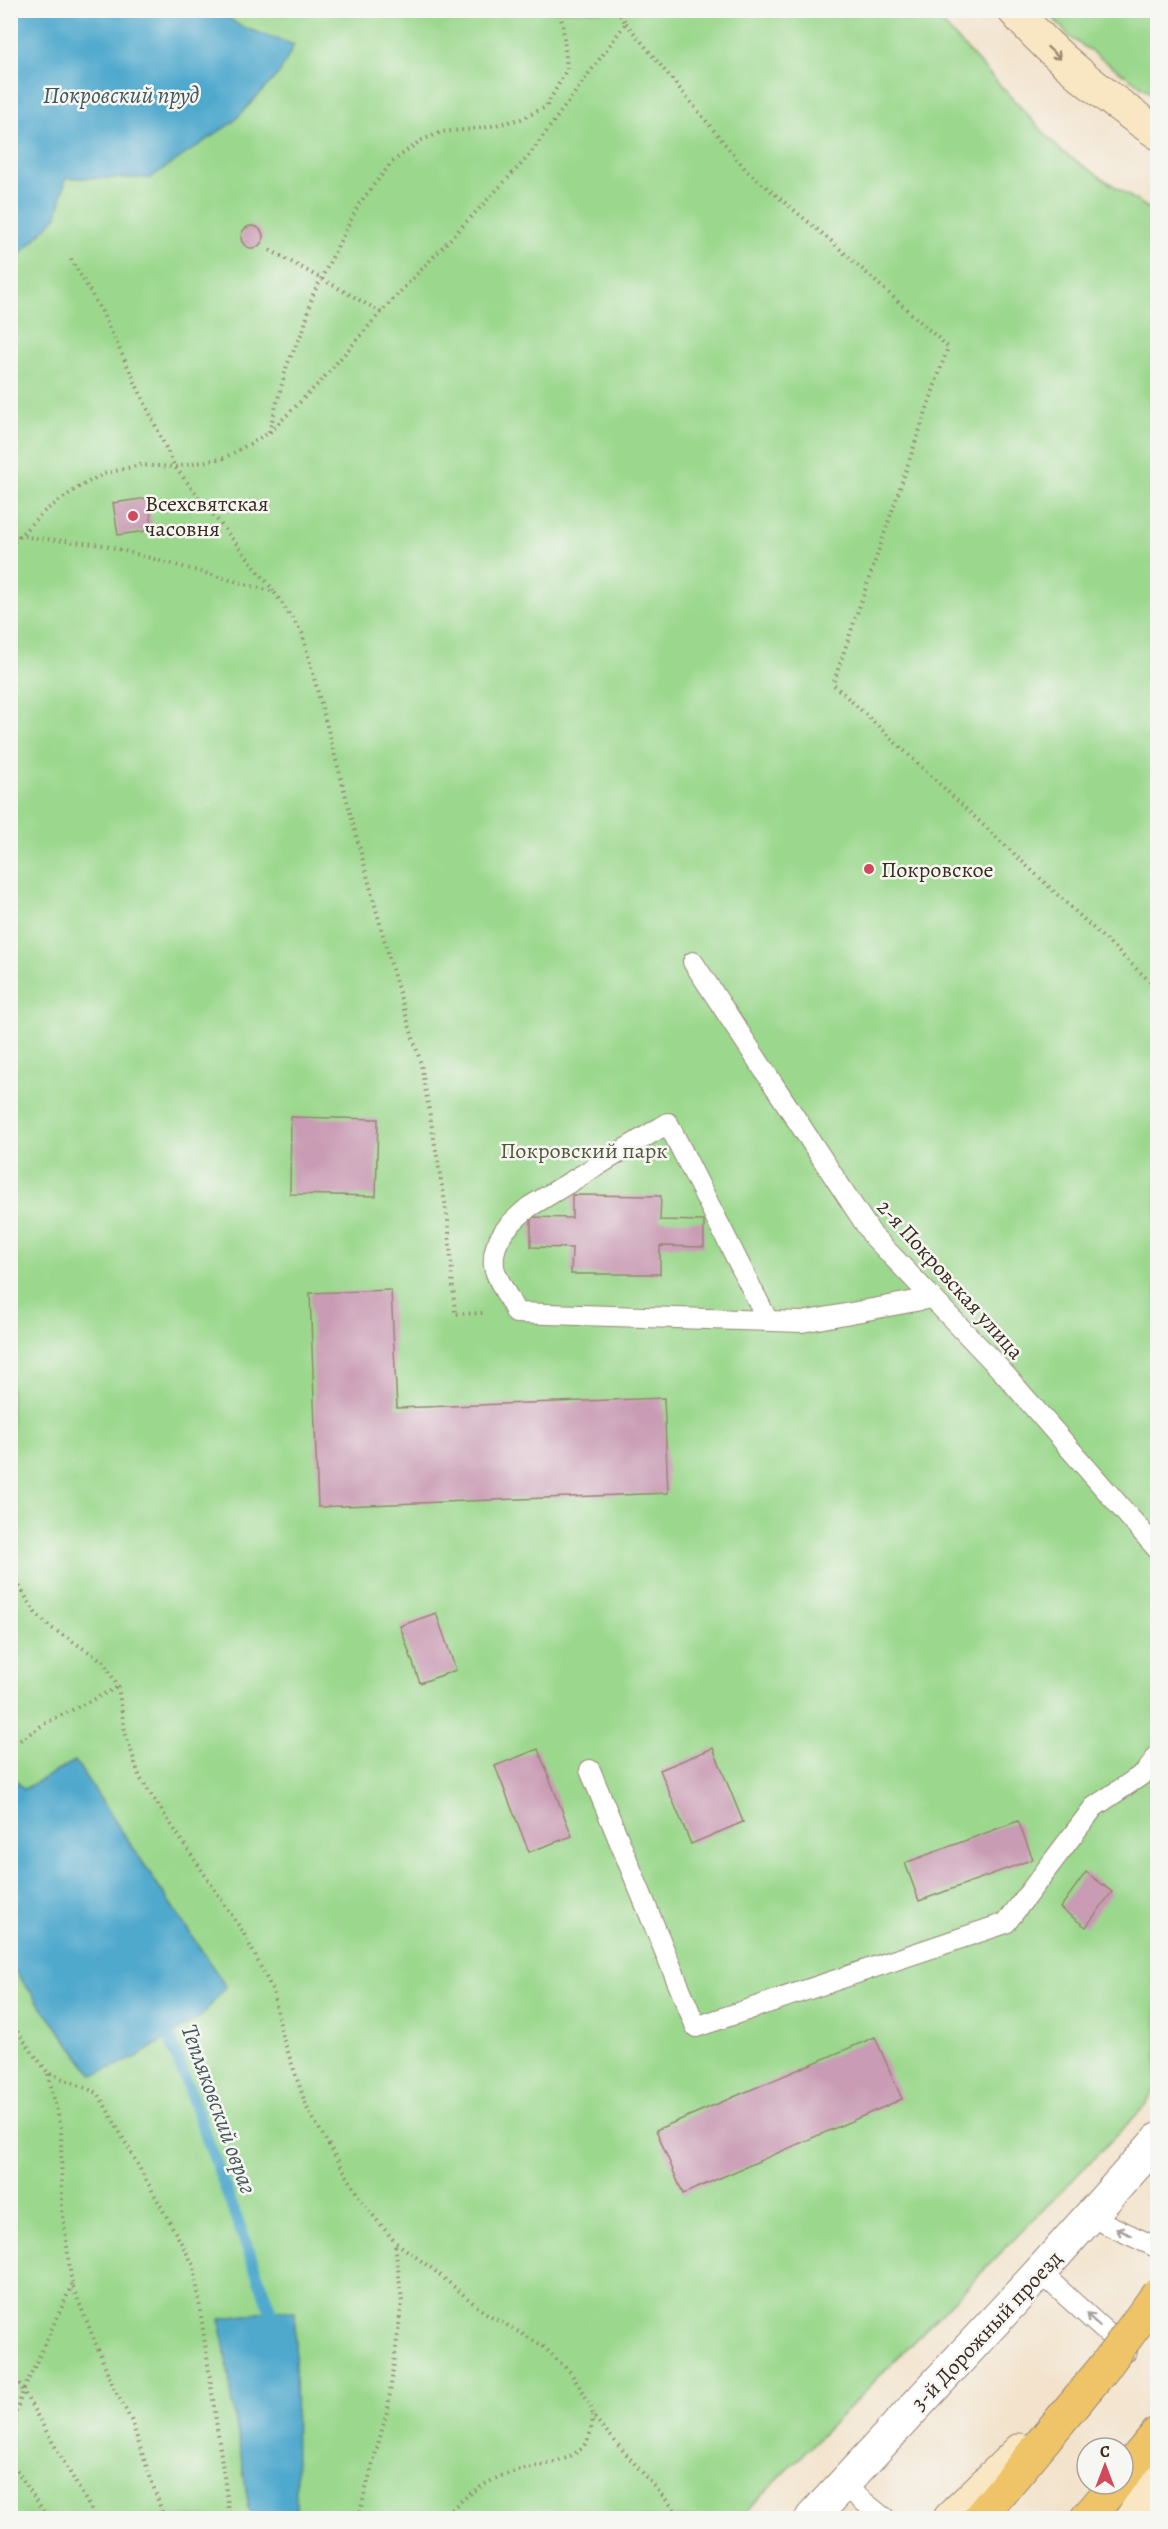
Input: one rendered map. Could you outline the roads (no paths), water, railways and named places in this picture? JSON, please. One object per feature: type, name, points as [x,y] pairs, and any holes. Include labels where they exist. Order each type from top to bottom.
[{"type":"main road","points":[[1014,10],[1040,40],[1084,80],[1158,133]]},
{"type":"main road","points":[[979,2518],[1102,2369],[1158,2294]]},
{"type":"main road","points":[[950,2518],[1102,2369]]},
{"type":"main road","points":[[1135,2461],[1158,2433]]},
{"type":"main road","points":[[1132,2518],[1158,2479]]},
{"type":"main road","points":[[1087,2518],[1106,2496]]},
{"type":"street","name":"3-й Дорожный проезд","points":[[812,2518],[1091,2217],[1158,2140]]},
{"type":"lane","name":"2-я Покровская улица","points":[[693,962],[873,1236],[1002,1371],[1158,1550]]},
{"type":"lane","points":[[768,1321],[668,1123],[529,1207],[510,1223],[497,1242],[494,1267],[516,1313],[768,1321],[802,1322],[932,1298]]},
{"type":"lane","points":[[590,1770],[696,2027],[1006,1923],[1094,1807],[1146,1772],[1158,1755]]},
{"type":"lane","points":[[1091,2217],[1158,2248]]},
{"type":"lane","points":[[991,2518],[1132,2355],[1040,2272]]},
{"type":"lane","points":[[842,2484],[884,2518]]},
{"type":"water","name":"Покровский пруд","points":[[11,10],[219,11],[240,26],[294,45],[280,72],[233,122],[150,178],[66,178],[57,216],[11,264]]},
{"type":"water","points":[[75,1761],[226,1987],[202,2016],[135,2058],[93,2075],[11,1966],[11,1775],[24,1789]]},
{"type":"water","points":[[277,2310],[295,2312],[296,2518],[254,2518],[249,2509],[220,2319]]},
{"type":"waterway","name":"Тепляковский овраг","points":[[164,2022],[271,2312],[271,2327]]},
{"type":"place","name":"Всехсвятская часовня","points":[[133,516]]},
{"type":"place","name":"Покровское","points":[[869,869]]},
{"type":"park label","name":"Покровский парк","points":[[584,1150]]}]
